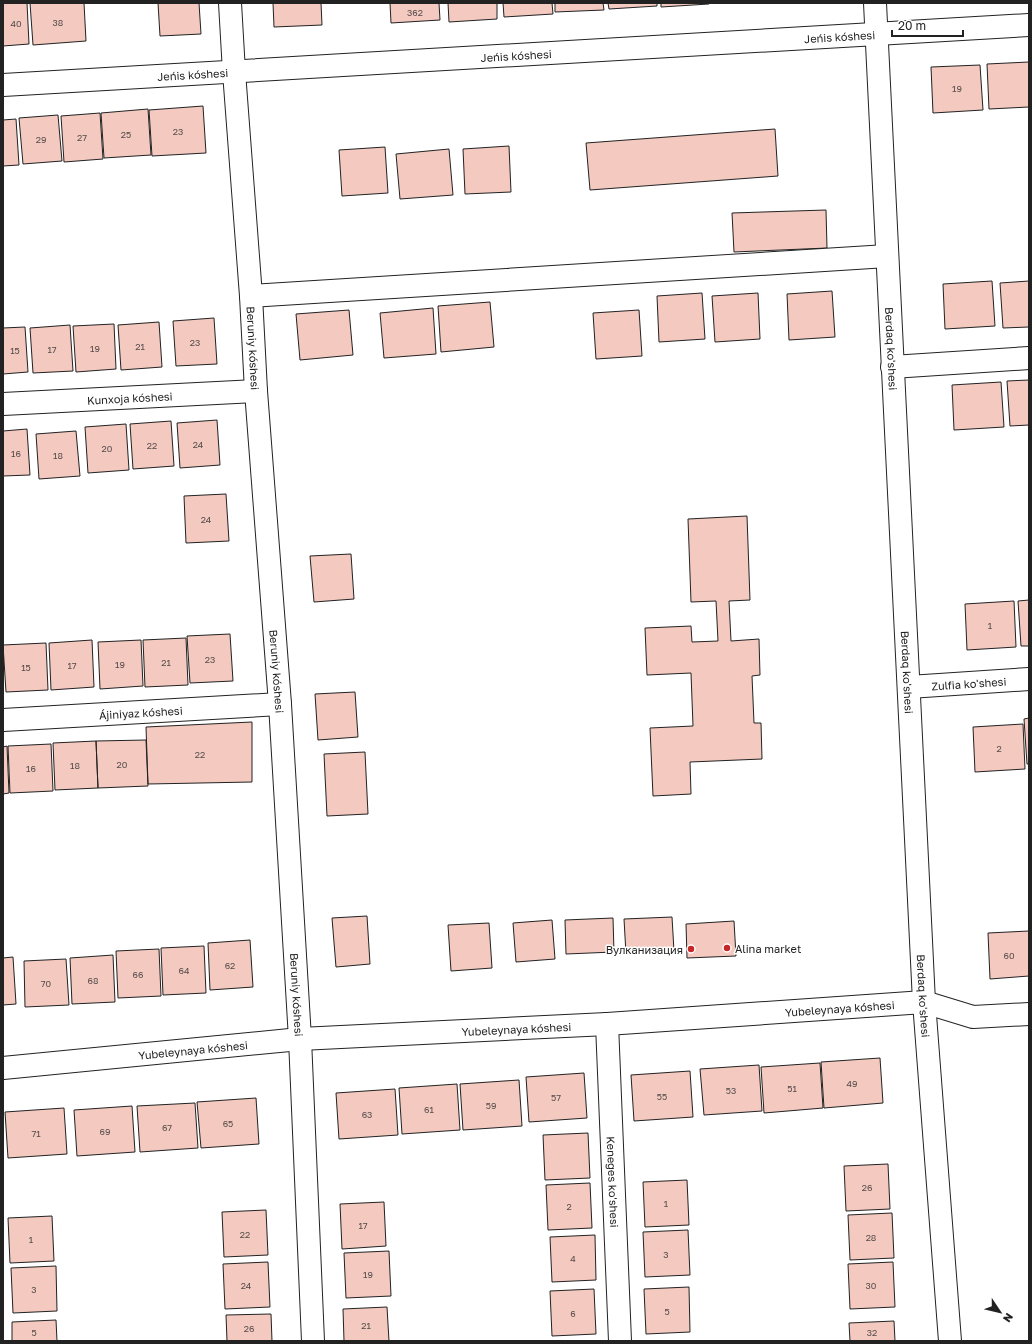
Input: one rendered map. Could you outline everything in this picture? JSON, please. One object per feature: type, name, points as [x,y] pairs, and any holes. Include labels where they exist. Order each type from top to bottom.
[{"type":"street","name":"Beruniy kóshesi","points":[[230,3],[251,296],[256,391],[280,704],[300,1039],[313,1341]]},
{"type":"street","name":"Berdaq ko'shesi","points":[[875,3],[924,1002],[950,1341]]},
{"type":"street","name":"Jeńis kóshesi","points":[[3,85],[1029,25]]},
{"type":"street","points":[[251,296],[887,256]]},
{"type":"street","points":[[892,367],[1029,358]]},
{"type":"street","name":"Kunxoja kóshesi","points":[[3,404],[256,391]]},
{"type":"street","name":"Zulfia ko'shesi","points":[[909,687],[1029,679]]},
{"type":"street","name":"Ájiniyaz kóshesi","points":[[3,720],[280,704]]},
{"type":"street","name":"Yubeleynaya kóshesi","points":[[3,1068],[300,1039],[607,1024],[924,1002],[973,1017],[1029,1014]]},
{"type":"street","name":"Keneges ko'shesi","points":[[607,1024],[620,1341]]},
{"type":"building","points":[[3,3],[27,3],[29,44],[3,46]]},
{"type":"building","points":[[30,3],[84,3],[86,41],[33,45]]},
{"type":"building","points":[[158,3],[199,3],[201,34],[160,36]]},
{"type":"building","points":[[273,3],[321,3],[322,25],[274,27]]},
{"type":"building","points":[[390,3],[439,3],[440,20],[391,23]]},
{"type":"building","points":[[448,3],[497,3],[497,19],[449,22]]},
{"type":"building","points":[[503,3],[552,3],[553,14],[504,17]]},
{"type":"building","points":[[555,3],[603,3],[604,10],[555,12]]},
{"type":"building","points":[[608,3],[657,3],[657,6],[609,9]]},
{"type":"building","points":[[661,3],[709,3],[709,4],[661,7]]},
{"type":"building","points":[[1029,62],[1029,107],[989,109],[987,64]]},
{"type":"building","points":[[980,65],[983,110],[933,113],[931,67]]},
{"type":"building","points":[[203,106],[206,153],[152,156],[149,110]]},
{"type":"building","points":[[148,109],[151,155],[104,158],[101,113]]},
{"type":"building","points":[[100,113],[103,159],[64,162],[61,116]]},
{"type":"building","points":[[58,115],[62,161],[23,164],[19,118]]},
{"type":"building","points":[[16,119],[19,165],[3,166],[3,120]]},
{"type":"building","points":[[775,129],[778,176],[590,190],[586,143]]},
{"type":"building","points":[[509,146],[511,192],[465,194],[463,149]]},
{"type":"building","points":[[385,147],[388,193],[342,196],[339,150]]},
{"type":"building","points":[[449,149],[453,195],[400,199],[396,154]]},
{"type":"building","points":[[826,210],[827,248],[734,252],[732,213]]},
{"type":"building","points":[[992,281],[995,326],[945,329],[943,284]]},
{"type":"building","points":[[1029,281],[1029,327],[1003,328],[1000,283]]},
{"type":"building","points":[[832,291],[835,337],[789,340],[787,294]]},
{"type":"building","points":[[702,293],[705,339],[659,342],[657,296]]},
{"type":"building","points":[[758,293],[760,339],[715,342],[712,296]]},
{"type":"building","points":[[490,302],[494,347],[441,352],[438,306]]},
{"type":"building","points":[[433,308],[436,354],[384,358],[380,313]]},
{"type":"building","points":[[349,310],[353,355],[300,360],[296,314]]},
{"type":"building","points":[[639,310],[642,356],[596,359],[593,313]]},
{"type":"building","points":[[214,318],[217,364],[176,366],[173,321]]},
{"type":"building","points":[[159,322],[162,367],[121,370],[118,325]]},
{"type":"building","points":[[114,324],[116,369],[76,372],[73,326]]},
{"type":"building","points":[[70,325],[73,371],[33,373],[30,328]]},
{"type":"building","points":[[25,327],[28,372],[3,374],[3,328]]},
{"type":"building","points":[[1029,380],[1029,425],[1010,426],[1007,381]]},
{"type":"building","points":[[1001,382],[1004,427],[954,430],[952,385]]},
{"type":"building","points":[[217,420],[220,465],[180,468],[177,423]]},
{"type":"building","points":[[171,421],[174,466],[133,469],[130,424]]},
{"type":"building","points":[[126,424],[129,470],[88,473],[85,427]]},
{"type":"building","points":[[27,429],[30,475],[3,476],[3,431]]},
{"type":"building","points":[[76,431],[80,476],[39,479],[36,434]]},
{"type":"building","points":[[226,494],[229,541],[186,543],[184,496]]},
{"type":"building","points":[[747,516],[750,600],[729,601],[731,641],[759,639],[760,675],[752,676],[754,723],[761,723],[762,759],[690,762],[691,794],[653,796],[650,728],[693,726],[691,673],[647,675],[645,628],[691,626],[692,642],[718,641],[716,601],[691,602],[688,519]]},
{"type":"building","points":[[351,554],[354,599],[314,602],[310,556]]},
{"type":"building","points":[[1029,600],[1029,646],[1021,646],[1018,601]]},
{"type":"building","points":[[1014,601],[1016,647],[967,650],[965,604]]},
{"type":"building","points":[[230,634],[233,681],[190,683],[187,636]]},
{"type":"building","points":[[186,638],[188,685],[145,687],[143,640]]},
{"type":"building","points":[[92,640],[94,687],[51,690],[49,643]]},
{"type":"building","points":[[141,640],[143,686],[100,689],[98,642]]},
{"type":"building","points":[[46,643],[48,690],[6,692],[3,645]]},
{"type":"building","points":[[355,692],[358,737],[318,740],[315,694]]},
{"type":"building","points":[[1029,718],[1029,764],[1027,764],[1024,719]]},
{"type":"building","points":[[252,722],[252,782],[148,784],[146,727]]},
{"type":"building","points":[[1023,724],[1025,769],[975,772],[973,727]]},
{"type":"building","points":[[146,740],[148,786],[98,788],[96,741]]},
{"type":"building","points":[[96,741],[98,788],[55,790],[53,743]]},
{"type":"building","points":[[51,744],[53,791],[10,793],[8,746]]},
{"type":"building","points":[[7,746],[9,793],[3,794],[3,747]]},
{"type":"building","points":[[365,752],[368,814],[327,816],[324,754]]},
{"type":"building","points":[[367,916],[370,964],[336,967],[332,918]]},
{"type":"building","points":[[672,917],[674,951],[626,954],[624,919]]},
{"type":"building","points":[[613,918],[614,952],[566,954],[565,920]]},
{"type":"building","points":[[552,920],[555,959],[516,962],[513,923]]},
{"type":"building","points":[[734,921],[736,956],[687,958],[686,924]]},
{"type":"building","points":[[489,923],[492,968],[451,971],[448,925]]},
{"type":"building","points":[[1029,931],[1029,976],[990,979],[988,933]]},
{"type":"building","points":[[250,940],[253,987],[210,990],[208,943]]},
{"type":"building","points":[[204,946],[206,993],[163,995],[161,948]]},
{"type":"building","points":[[159,949],[161,996],[118,998],[116,951]]},
{"type":"building","points":[[113,955],[115,1002],[72,1004],[70,958]]},
{"type":"building","points":[[13,957],[16,1004],[3,1005],[3,958]]},
{"type":"building","points":[[66,959],[69,1005],[25,1007],[24,961]]},
{"type":"building","points":[[880,1058],[883,1103],[824,1108],[821,1062]]},
{"type":"building","points":[[820,1063],[823,1108],[764,1113],[761,1067]]},
{"type":"building","points":[[759,1065],[762,1111],[704,1115],[700,1069]]},
{"type":"building","points":[[690,1071],[693,1117],[634,1121],[631,1075]]},
{"type":"building","points":[[584,1073],[587,1118],[529,1122],[526,1077]]},
{"type":"building","points":[[519,1080],[522,1126],[463,1130],[460,1084]]},
{"type":"building","points":[[457,1084],[460,1130],[402,1134],[399,1088]]},
{"type":"building","points":[[395,1089],[398,1135],[339,1139],[336,1093]]},
{"type":"building","points":[[256,1098],[259,1144],[201,1148],[197,1102]]},
{"type":"building","points":[[195,1103],[198,1148],[140,1152],[137,1106]]},
{"type":"building","points":[[132,1106],[135,1152],[77,1156],[74,1110]]},
{"type":"building","points":[[64,1108],[67,1154],[8,1158],[5,1112]]},
{"type":"building","points":[[588,1133],[590,1178],[545,1180],[543,1135]]},
{"type":"building","points":[[888,1164],[890,1209],[846,1211],[844,1166]]},
{"type":"building","points":[[687,1180],[689,1225],[645,1227],[643,1182]]},
{"type":"building","points":[[590,1183],[592,1228],[548,1230],[546,1185]]},
{"type":"building","points":[[384,1202],[386,1246],[342,1249],[340,1204]]},
{"type":"building","points":[[266,1210],[268,1255],[224,1257],[222,1212]]},
{"type":"building","points":[[892,1213],[894,1258],[850,1260],[848,1215]]},
{"type":"building","points":[[52,1216],[54,1261],[10,1263],[8,1218]]},
{"type":"building","points":[[688,1230],[690,1275],[645,1277],[643,1232]]},
{"type":"building","points":[[595,1235],[596,1280],[552,1282],[550,1237]]},
{"type":"building","points":[[389,1251],[391,1296],[346,1298],[344,1253]]},
{"type":"building","points":[[268,1262],[270,1307],[225,1309],[223,1264]]},
{"type":"building","points":[[893,1262],[895,1307],[850,1309],[848,1264]]},
{"type":"building","points":[[56,1266],[57,1311],[13,1313],[11,1268]]},
{"type":"building","points":[[689,1287],[690,1332],[646,1334],[644,1289]]},
{"type":"building","points":[[594,1289],[596,1334],[552,1336],[550,1291]]},
{"type":"building","points":[[387,1307],[389,1341],[344,1341],[343,1309]]},
{"type":"building","points":[[271,1314],[272,1341],[227,1341],[226,1315]]},
{"type":"building","points":[[56,1320],[57,1341],[12,1341],[12,1322]]},
{"type":"building","points":[[894,1321],[895,1341],[850,1341],[849,1323]]},
{"type":"place","name":"Alina market","points":[[727,948]]},
{"type":"place","name":"Вулканизация","points":[[691,949]]}]
